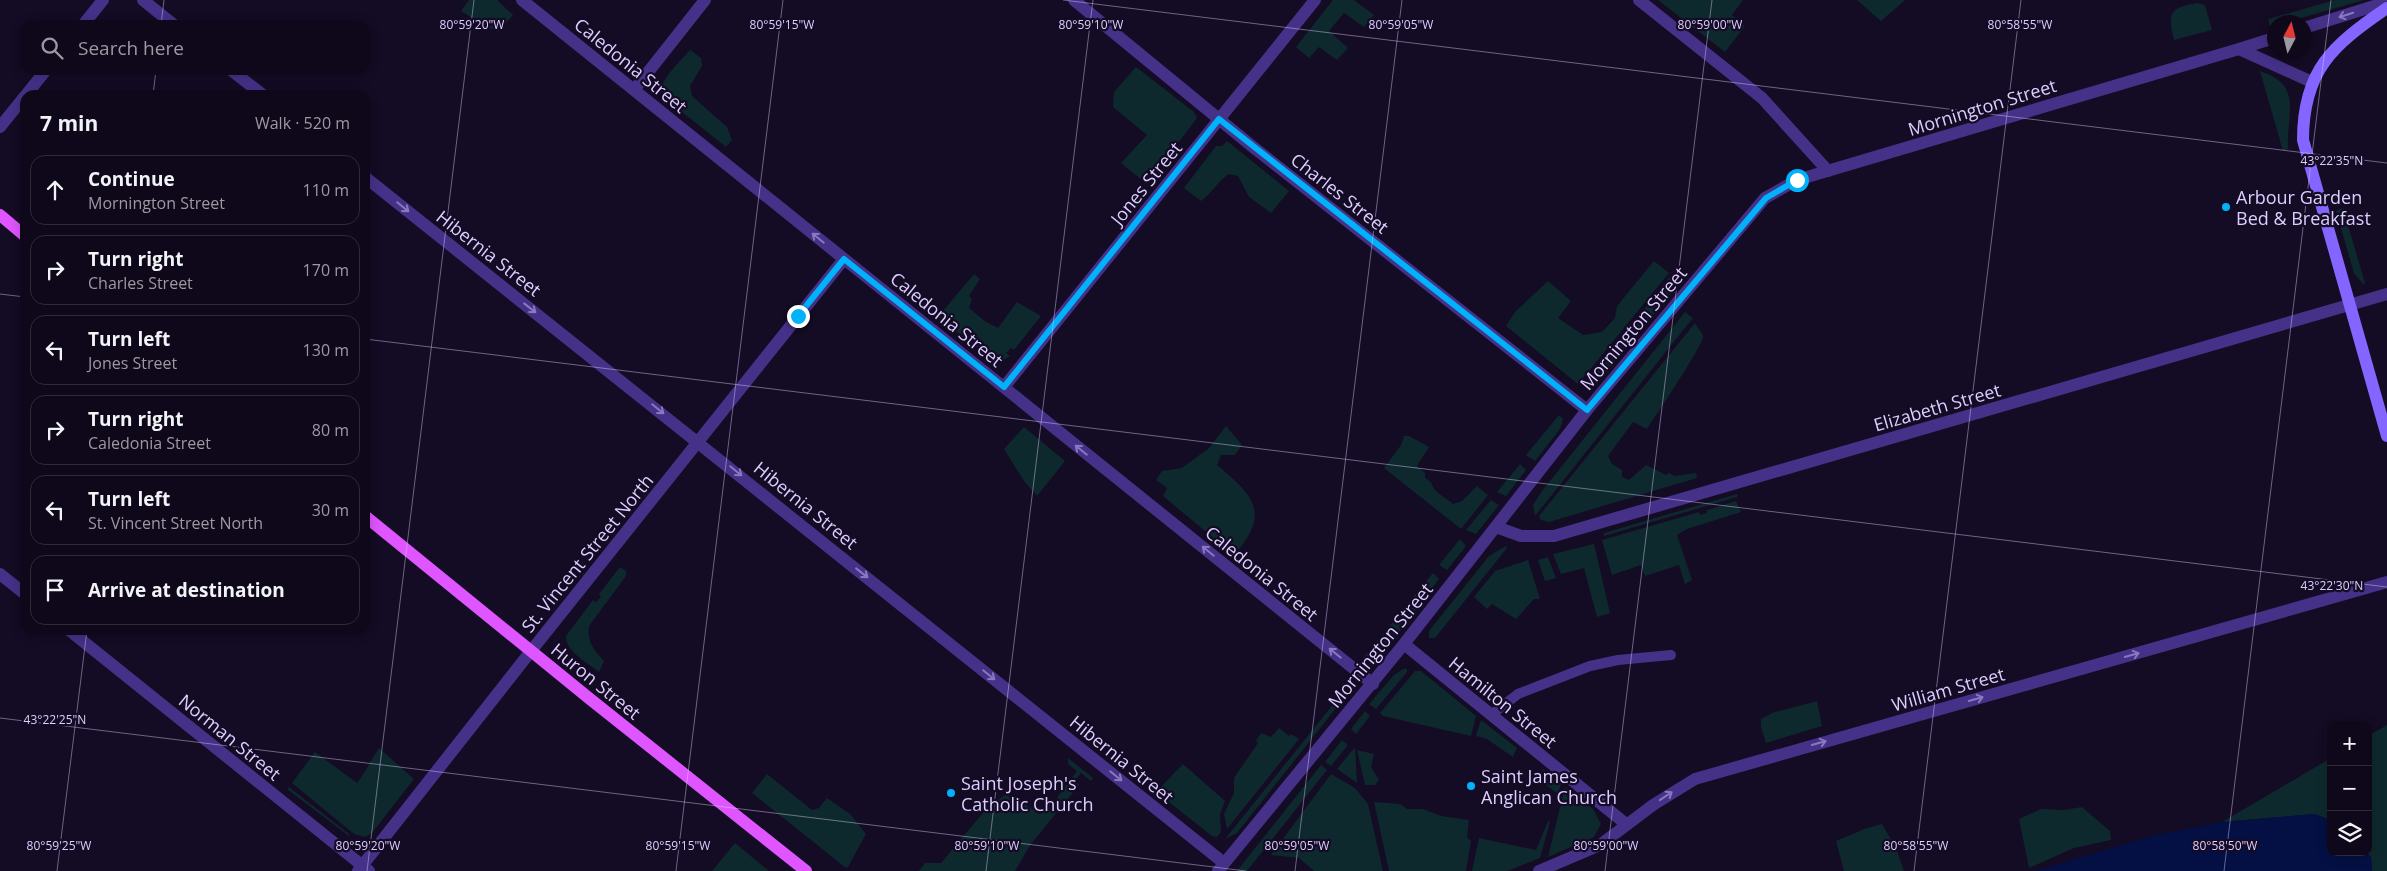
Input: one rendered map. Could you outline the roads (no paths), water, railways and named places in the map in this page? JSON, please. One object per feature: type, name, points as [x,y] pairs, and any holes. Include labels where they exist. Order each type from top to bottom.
[{"type":"main road","points":[[2387,8],[2347,36],[2328,58],[2312,82],[2303,117],[2303,140],[2387,436]]},
{"type":"main road","points":[[0,215],[20,232]]},
{"type":"main road","name":"Huron Street","points":[[370,520],[806,871]]},
{"type":"street","points":[[87,20],[103,0]]},
{"type":"street","points":[[143,0],[168,20]]},
{"type":"street","name":"Caledonia Street","points":[[522,0],[1373,684]]},
{"type":"street","points":[[634,90],[705,0]]},
{"type":"street","name":"Charles Street","points":[[1074,0],[1219,119],[1587,410]]},
{"type":"street","name":"Jones Street","points":[[1004,387],[1315,0]]},
{"type":"street","points":[[1639,0],[1762,98],[1828,170]]},
{"type":"street","points":[[2312,25],[2387,2]]},
{"type":"street","name":"Mornington Street","points":[[1221,867],[1373,684],[1587,410],[1766,198],[1797,180],[1828,170],[2267,40]]},
{"type":"street","points":[[2239,49],[2281,66],[2312,82]]},
{"type":"street","points":[[31,90],[42,75]]},
{"type":"street","points":[[237,75],[257,90]]},
{"type":"street","points":[[0,127],[20,103]]},
{"type":"street","name":"Hibernia Street","points":[[370,181],[698,441],[1221,867]]},
{"type":"street","name":"St. Vincent Street North","points":[[363,869],[531,651],[844,259]]},
{"type":"street","name":"Elizabeth Street","points":[[1496,527],[1521,536],[1554,536],[2387,294]]},
{"type":"street","points":[[0,574],[20,590]]},
{"type":"street","name":"William Street","points":[[1539,871],[1600,845],[1676,789],[1695,779],[2387,582]]},
{"type":"street","name":"Norman Street","points":[[75,635],[363,869]]},
{"type":"street","name":"Hamilton Street","points":[[1404,644],[1626,824]]},
{"type":"lane","points":[[1491,715],[1518,694],[1590,666],[1618,660],[1672,655]]},
{"type":"place","name":"Arbour Garden Bed & Breakfast","points":[[2226,207]]},
{"type":"place","name":"Saint James Anglican Church","points":[[1471,786]]},
{"type":"place","name":"Saint Joseph's Catholic Church","points":[[951,793]]}]
